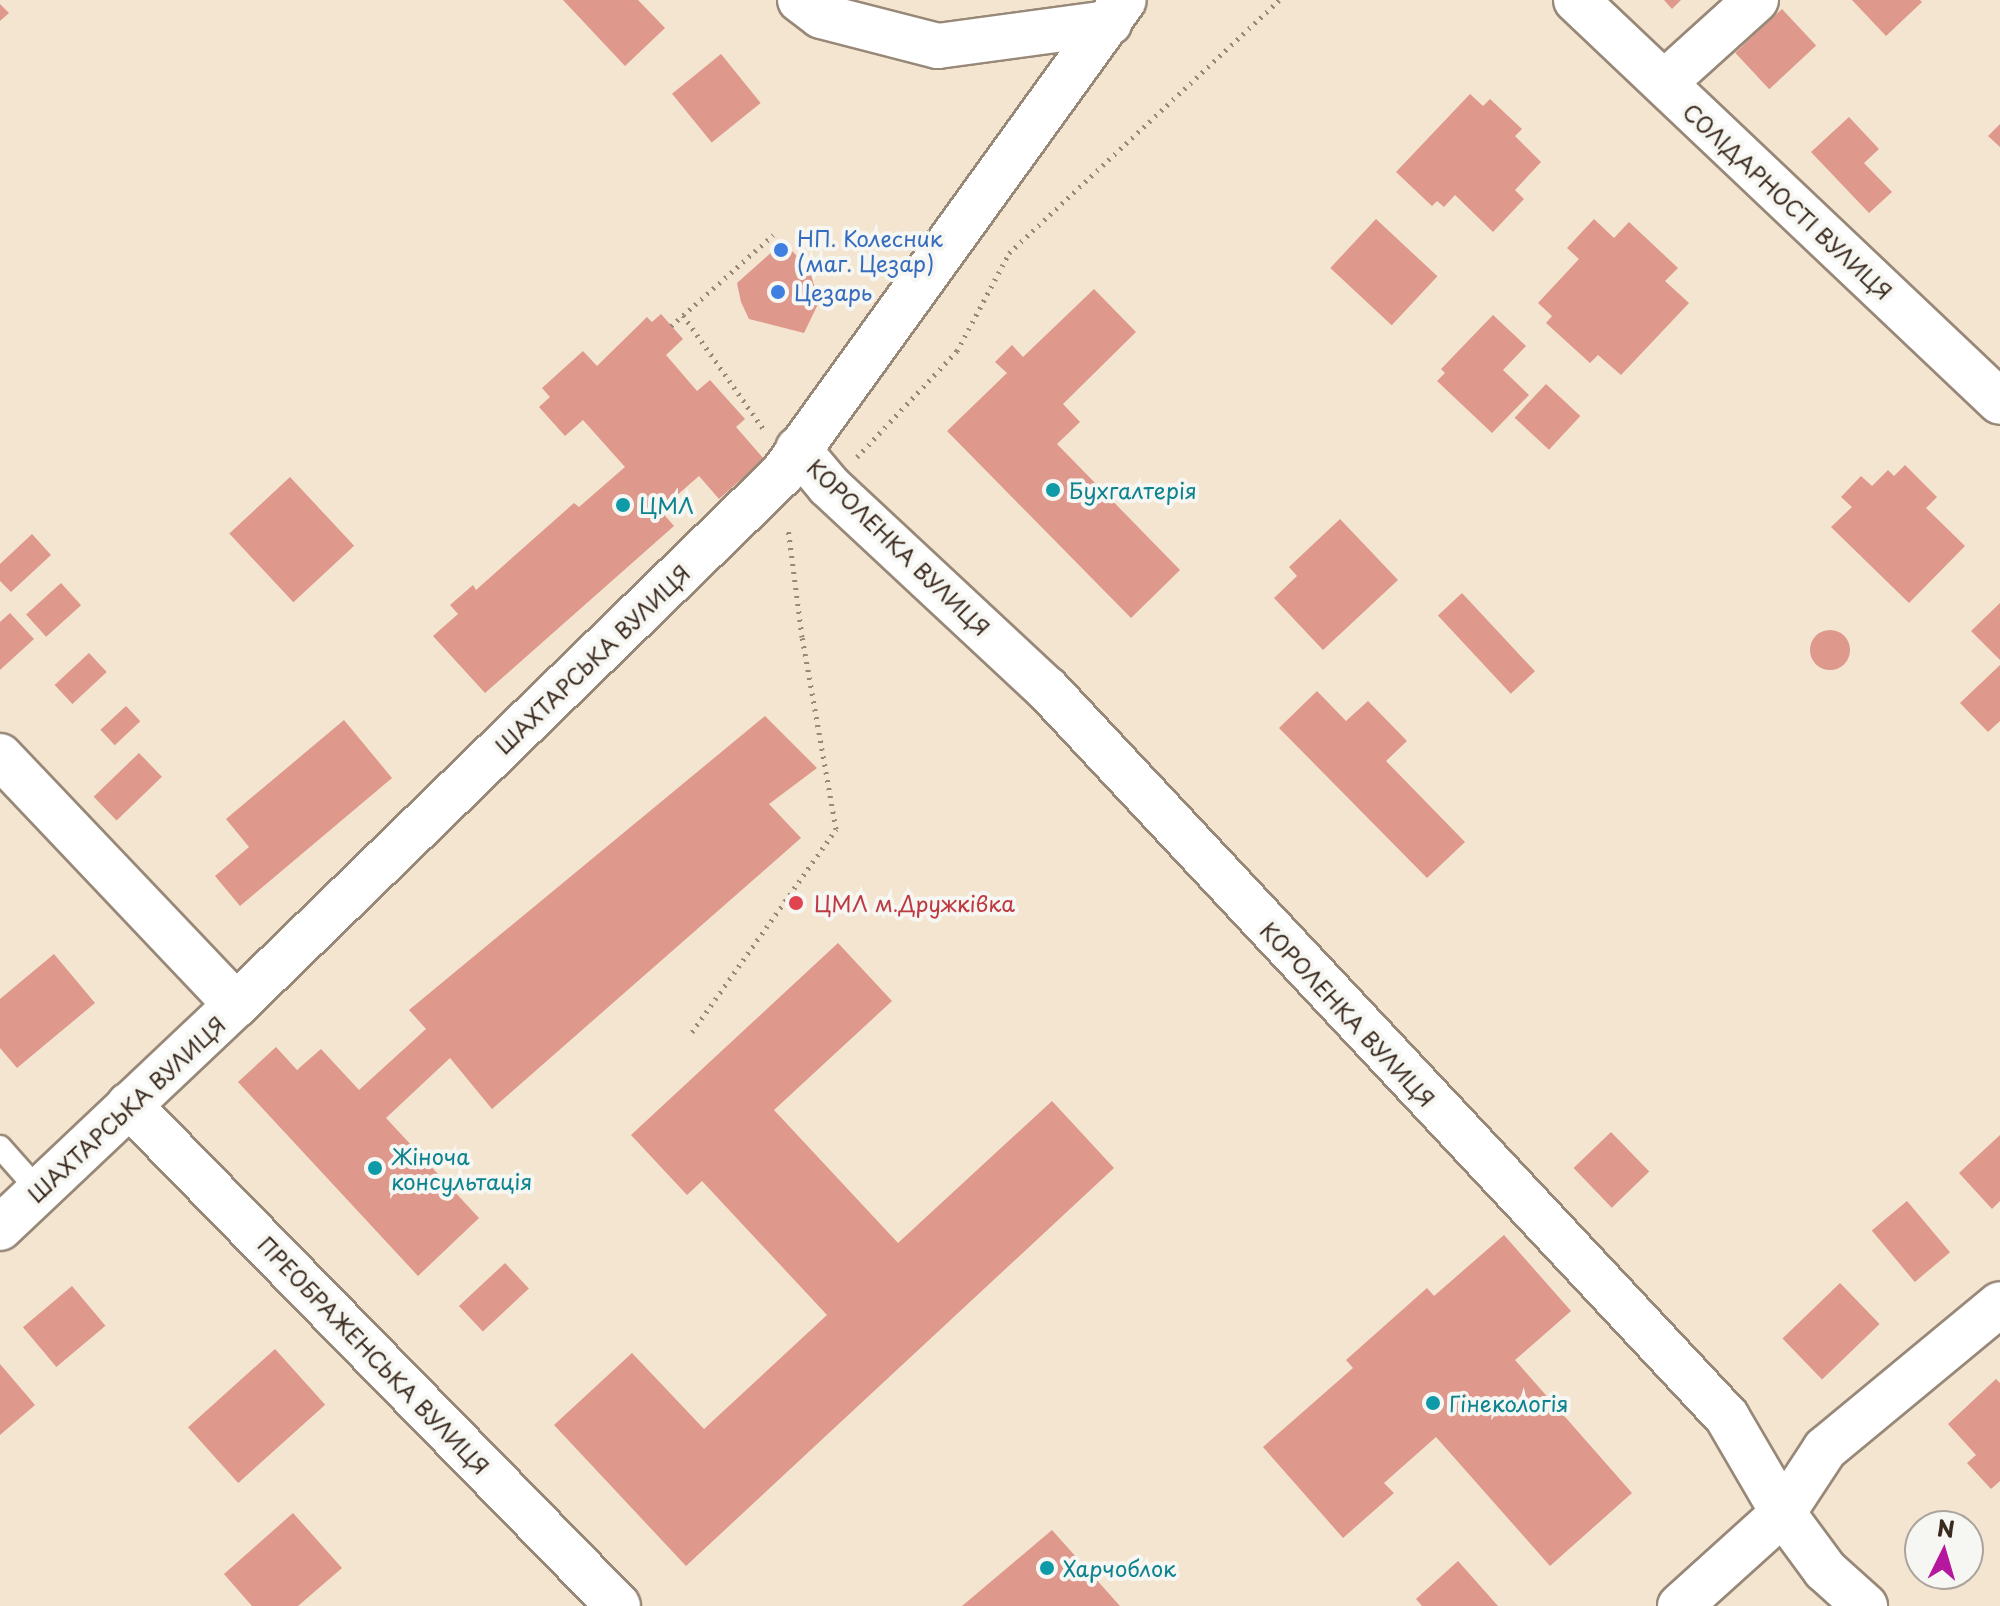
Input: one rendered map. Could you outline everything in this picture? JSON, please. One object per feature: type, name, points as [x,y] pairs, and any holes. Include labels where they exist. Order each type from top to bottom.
[{"type":"street","points":[[800,0],[821,16],[938,46],[1116,12]]},
{"type":"street","name":"СОЛІДАРНОСТІ ВУЛИЦЯ","points":[[1576,0],[2000,402]]},
{"type":"street","points":[[1664,83],[1756,0]]},
{"type":"street","name":"ШАХТАРСЬКА ВУЛИЦЯ","points":[[0,1228],[236,1005],[790,462],[1116,12]]},
{"type":"street","name":"КОРОЛЕНКА ВУЛИЦЯ","points":[[790,462],[829,486],[1047,689],[1727,1417],[1783,1513],[1825,1570],[1865,1606]]},
{"type":"street","points":[[0,756],[236,1005]]},
{"type":"street","name":"ПРЕОБРАЖЕНСЬКА ВУЛИЦЯ","points":[[129,1105],[618,1606]]},
{"type":"street","points":[[1680,1606],[1783,1513],[1825,1449],[2000,1304]]},
{"type":"lane","points":[[0,1147],[39,1191]]},
{"type":"path","points":[[789,529],[957,351],[1009,253],[1279,0]]},
{"type":"path","points":[[671,326],[773,235]]},
{"type":"path","points":[[683,315],[773,443],[790,462],[789,529],[802,637],[836,829],[692,1032]]},
{"type":"building","points":[[563,0],[638,0],[665,28],[625,66]]},
{"type":"building","points":[[1664,0],[1681,0],[1672,9]]},
{"type":"building","points":[[1852,0],[1920,0],[1922,2],[1886,36]]},
{"type":"building","points":[[0,4],[9,13],[0,21]]},
{"type":"building","points":[[1782,9],[1816,46],[1769,89],[1735,53]]},
{"type":"building","points":[[721,54],[761,103],[712,143],[672,94]]},
{"type":"building","points":[[1470,94],[1483,106],[1490,99],[1522,129],[1515,136],[1541,162],[1515,190],[1524,199],[1493,232],[1455,195],[1444,207],[1437,201],[1432,206],[1396,172]]},
{"type":"building","points":[[1849,117],[1879,149],[1864,163],[1892,192],[1869,213],[1811,152]]},
{"type":"building","points":[[2000,124],[2000,147],[1988,136]]},
{"type":"building","points":[[1376,219],[1437,276],[1392,325],[1330,268]]},
{"type":"building","points":[[1594,219],[1614,238],[1629,222],[1678,268],[1665,281],[1689,303],[1621,375],[1598,355],[1590,363],[1546,323],[1552,316],[1538,303],[1579,259],[1567,248]]},
{"type":"building","name":"Цезарь","points":[[783,242],[809,268],[819,302],[804,333],[749,319],[741,302],[737,283]]},
{"type":"building","name":"Бухгалтерія","points":[[1094,289],[1136,332],[1063,404],[1080,422],[1057,444],[1180,570],[1131,618],[947,431],[1007,373],[995,362],[1012,345],[1023,357]]},
{"type":"building","name":"ЦМЛ","points":[[661,314],[683,339],[666,355],[697,391],[710,380],[745,419],[736,427],[764,459],[719,499],[699,476],[660,510],[674,526],[485,693],[433,636],[458,614],[450,605],[473,585],[476,590],[574,503],[579,507],[625,467],[583,420],[565,436],[539,407],[550,397],[542,388],[583,351],[597,366],[647,317],[652,322]]},
{"type":"building","points":[[1493,315],[1526,346],[1503,370],[1529,395],[1492,433],[1437,381],[1445,373],[1441,369]]},
{"type":"building","points":[[1546,384],[1580,416],[1549,450],[1515,418]]},
{"type":"building","points":[[1905,465],[1937,497],[1926,508],[1965,546],[1909,603],[1831,527],[1852,507],[1841,497],[1861,476],[1872,486],[1888,470],[1894,476]]},
{"type":"building","points":[[290,477],[354,546],[293,602],[229,534]]},
{"type":"building","points":[[1340,519],[1398,580],[1323,650],[1274,598],[1297,576],[1289,567]]},
{"type":"building","points":[[32,534],[51,555],[11,592],[0,581],[0,564]]},
{"type":"building","points":[[61,583],[81,605],[46,637],[26,614]]},
{"type":"building","points":[[1462,593],[1535,671],[1511,694],[1438,616]]},
{"type":"building","points":[[2000,603],[2000,660],[1971,631]]},
{"type":"building","points":[[10,613],[34,639],[0,670],[0,622]]},
{"type":"building","points":[[1830,630],[1844,636],[1850,650],[1844,664],[1830,670],[1816,664],[1810,650],[1816,636]]},
{"type":"building","points":[[89,653],[107,672],[72,704],[55,685]]},
{"type":"building","points":[[2000,665],[2000,721],[1988,732],[1960,703]]},
{"type":"building","points":[[1317,691],[1346,721],[1368,701],[1407,741],[1386,761],[1465,842],[1427,878],[1279,728]]},
{"type":"building","points":[[126,706],[140,721],[115,745],[100,730]]},
{"type":"building","points":[[765,716],[817,768],[769,804],[801,838],[492,1109],[450,1058],[386,1118],[479,1218],[418,1276],[238,1082],[276,1047],[297,1070],[321,1049],[359,1090],[426,1029],[409,1010]]},
{"type":"building","points":[[344,720],[392,778],[240,906],[215,876],[249,847],[226,819]]},
{"type":"building","points":[[139,753],[162,777],[117,821],[94,797]]},
{"type":"building","points":[[838,943],[892,1001],[774,1110],[898,1243],[1052,1101],[1114,1168],[686,1566],[554,1425],[632,1353],[704,1429],[827,1315],[702,1181],[687,1195],[631,1135]]},
{"type":"building","points":[[54,954],[95,1003],[17,1068],[0,1048],[0,999]]},
{"type":"building","points":[[1611,1132],[1649,1172],[1612,1208],[1574,1168]]},
{"type":"building","points":[[2000,1135],[2000,1201],[1992,1209],[1959,1173]]},
{"type":"building","points":[[1907,1201],[1950,1252],[1915,1282],[1872,1231]]},
{"type":"building","name":"Гінекологія","points":[[1504,1235],[1571,1311],[1515,1360],[1632,1493],[1550,1566],[1436,1437],[1384,1483],[1394,1493],[1343,1538],[1263,1447],[1353,1368],[1346,1360],[1427,1288],[1434,1296]]},
{"type":"building","points":[[505,1263],[529,1289],[483,1332],[459,1306]]},
{"type":"building","points":[[1840,1283],[1880,1324],[1822,1380],[1782,1339]]},
{"type":"building","points":[[72,1286],[105,1326],[56,1367],[23,1327]]},
{"type":"building","points":[[275,1349],[325,1405],[238,1483],[188,1427]]},
{"type":"building","points":[[0,1364],[35,1405],[0,1435]]},
{"type":"building","points":[[1996,1379],[2000,1383],[2000,1481],[1991,1489],[1967,1463],[1976,1455],[1948,1424]]},
{"type":"building","points":[[293,1513],[342,1568],[298,1606],[252,1606],[224,1574]]},
{"type":"building","name":"Харчоблок","points":[[1052,1530],[1120,1606],[962,1606]]},
{"type":"building","points":[[1458,1561],[1498,1606],[1422,1606],[1416,1599]]},
{"type":"place","name":"НП. Колесник (маг. Цезар)","points":[[781,250]]},
{"type":"place","name":"Цезарь","points":[[778,292]]},
{"type":"place","name":"Бухгалтерія","points":[[1053,490]]},
{"type":"place","name":"ЦМЛ","points":[[623,505]]},
{"type":"place","name":"ЦМЛ м.Дружківка","points":[[796,903]]},
{"type":"place","name":"Жіноча консультація","points":[[375,1168]]},
{"type":"place","name":"Гінекологія","points":[[1433,1403]]},
{"type":"place","name":"Харчоблок","points":[[1047,1568]]}]
